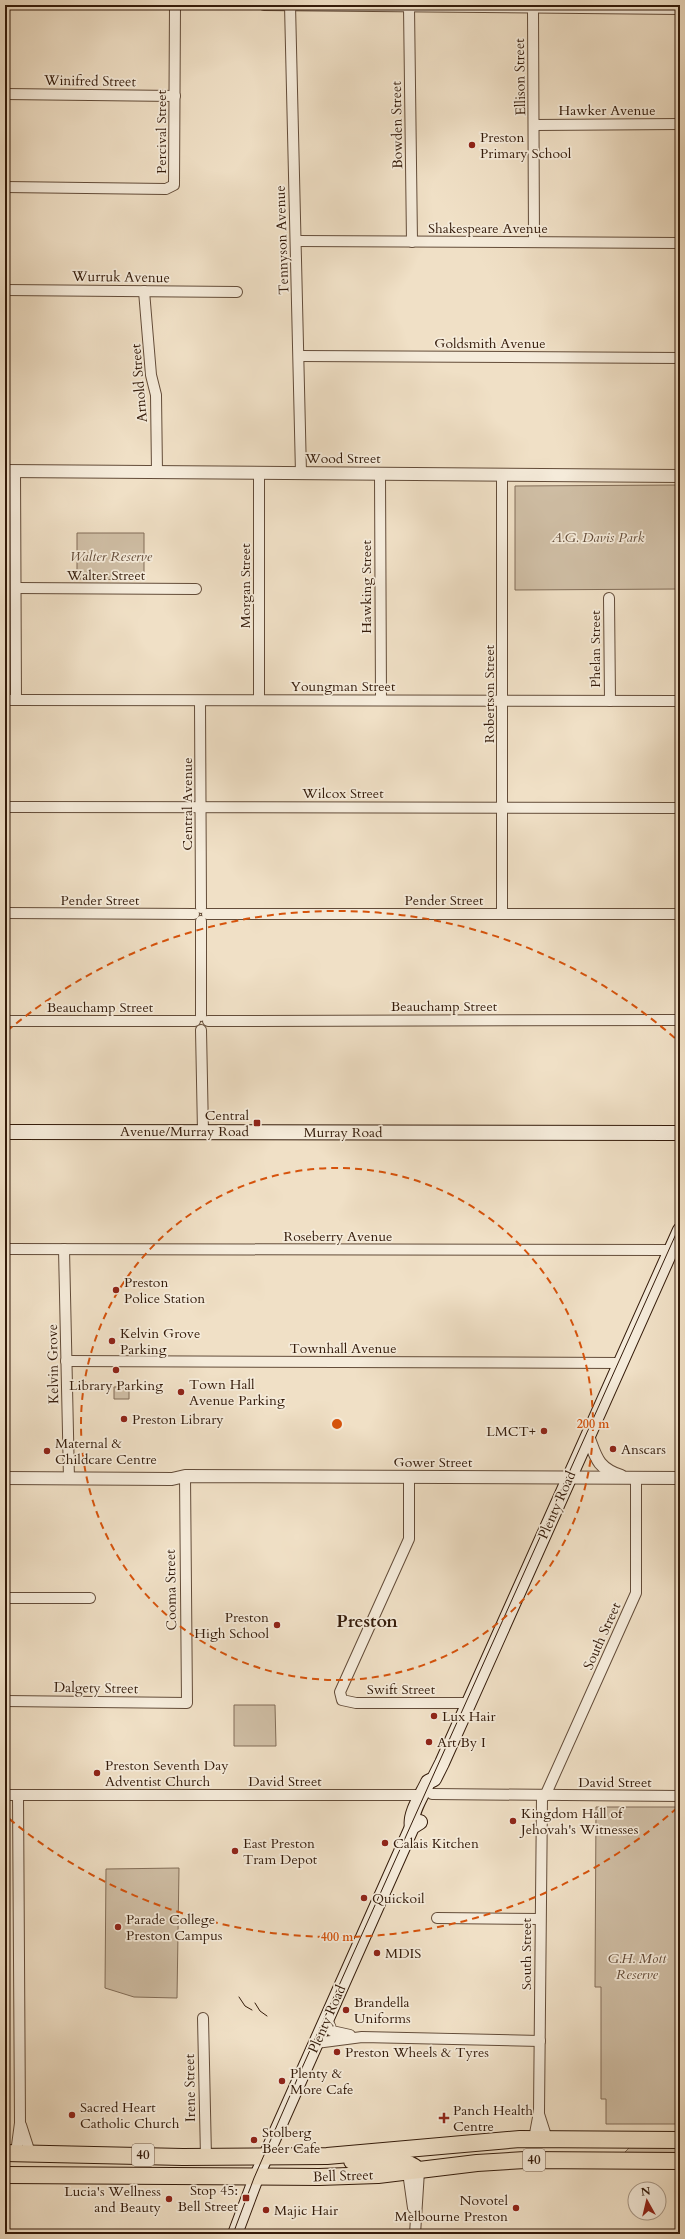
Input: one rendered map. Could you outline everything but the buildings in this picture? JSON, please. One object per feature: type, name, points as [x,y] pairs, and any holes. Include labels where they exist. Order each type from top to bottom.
[{"type":"highway","name":"Bell Street","points":[[17,2153],[206,2157],[337,2155],[435,2146],[540,2139],[680,2140]]},
{"type":"highway","points":[[337,2155],[354,2162],[399,2162],[413,2169],[435,2146]]},
{"type":"highway","name":"Bell Street","points":[[5,2175],[256,2178],[341,2176],[525,2160],[680,2161]]},
{"type":"main road","name":"Murray Road","points":[[5,1132],[680,1132]]},
{"type":"main road","name":"Plenty Road","points":[[235,2234],[265,2156],[412,1827],[410,1820],[427,1795],[428,1782],[434,1779],[680,1230]]},
{"type":"street","name":"Percival Street","points":[[5,187],[171,188],[176,182],[175,5]]},
{"type":"street","points":[[264,5],[680,9]]},
{"type":"street","name":"Tennyson Avenue","points":[[290,6],[301,473]]},
{"type":"street","name":"Bowden Street","points":[[410,7],[412,242]]},
{"type":"street","name":"Ellison Street","points":[[532,8],[534,242]]},
{"type":"street","name":"Winifred Street","points":[[5,94],[175,96]]},
{"type":"street","name":"Hawker Avenue","points":[[534,124],[680,124]]},
{"type":"street","name":"Shakespeare Avenue","points":[[296,241],[680,243]]},
{"type":"street","name":"Wurruk Avenue","points":[[5,290],[237,292]]},
{"type":"street","name":"Arnold Street","points":[[144,291],[151,375],[156,395],[156,472]]},
{"type":"street","name":"Goldsmith Avenue","points":[[299,356],[680,358]]},
{"type":"street","points":[[10,471],[16,588],[16,700]]},
{"type":"street","name":"Wood Street","points":[[10,471],[680,476]]},
{"type":"street","name":"Morgan Street","points":[[259,473],[259,700]]},
{"type":"street","name":"Hawking Street","points":[[380,474],[381,700]]},
{"type":"street","name":"Robertson Street","points":[[502,474],[502,914]]},
{"type":"street","name":"Walter Street","points":[[16,588],[196,589]]},
{"type":"street","name":"Phelan Street","points":[[609,598],[610,701]]},
{"type":"street","name":"Youngman Street","points":[[5,700],[680,701]]},
{"type":"street","name":"Central Avenue","points":[[200,701],[201,1019]]},
{"type":"street","name":"Wilcox Street","points":[[5,807],[680,808]]},
{"type":"street","name":"Pender Street","points":[[5,914],[680,914]]},
{"type":"street","points":[[201,1019],[195,1026],[201,1030],[203,1132]]},
{"type":"street","name":"Beauchamp Street","points":[[5,1021],[201,1019],[680,1020]]},
{"type":"street","name":"Roseberry Avenue","points":[[5,1249],[671,1250]]},
{"type":"street","name":"Kelvin Grove","points":[[64,1249],[69,1475]]},
{"type":"street","name":"Townhall Avenue","points":[[66,1361],[620,1363]]},
{"type":"street","points":[[588,1436],[594,1456],[601,1465],[612,1473],[632,1478]]},
{"type":"street","name":"Gower Street","points":[[5,1472],[69,1475]]},
{"type":"street","name":"Gower Street","points":[[5,1478],[171,1473],[185,1476],[680,1478]]},
{"type":"street","name":"Cooma Street","points":[[185,1476],[187,1703]]},
{"type":"street","name":"Swift Street","points":[[409,1477],[408,1539],[340,1692],[342,1700],[356,1703],[468,1703]]},
{"type":"street","name":"South Street","points":[[540,2139],[540,1919],[544,1796],[636,1593],[632,1478]]},
{"type":"street","points":[[5,1598],[90,1598]]},
{"type":"street","name":"Dalgety Street","points":[[5,1701],[187,1703]]},
{"type":"street","name":"David Street","points":[[5,1795],[427,1795],[679,1797]]},
{"type":"street","points":[[17,2153],[20,2123],[18,1795]]},
{"type":"street","points":[[437,1918],[540,1919]]},
{"type":"street","name":"Irene Street","points":[[203,2018],[206,2157]]},
{"type":"street","points":[[327,2019],[329,2026],[334,2032],[362,2037]]},
{"type":"street","points":[[316,2043],[362,2037],[540,2041]]},
{"type":"street","points":[[17,2153],[20,2123]]},
{"type":"street","points":[[413,2169],[415,2234]]},
{"type":"green space","name":"A.G. Davis Park","points":[[680,485],[680,589],[515,590],[515,486]]},
{"type":"green space","name":"Walter Reserve","points":[[77,533],[144,533],[144,580],[77,579]]},
{"type":"green space","points":[[129,1386],[129,1399],[114,1399],[114,1387]]},
{"type":"green space","points":[[234,1705],[275,1705],[276,1746],[234,1746]]},
{"type":"green space","name":"G.H. Mott Reserve","points":[[596,1807],[680,1807],[680,2124],[606,2124],[606,2099],[601,2099],[601,1987],[595,1987]]},
{"type":"green space","points":[[179,1868],[177,1998],[134,1997],[105,1988],[106,1869]]},
{"type":"green space","points":[[630,2147],[680,2147],[680,2154],[631,2154],[625,2152]]},
{"type":"tram line","points":[[233,2234],[254,2178],[302,2068],[680,1225]]},
{"type":"tram line","points":[[239,1997],[245,2006],[252,2010]]},
{"type":"tram line","points":[[255,2003],[260,2011],[267,2016]]},
{"type":"place","name":"Preston Primary School","points":[[472,145]]},
{"type":"place","name":"Central Avenue/Murray Road","points":[[257,1123]]},
{"type":"place","name":"Preston Police Station","points":[[116,1290]]},
{"type":"place","name":"Kelvin Grove Parking","points":[[112,1341]]},
{"type":"place","name":"Library Parking","points":[[116,1370]]},
{"type":"place","name":"Town Hall Avenue Parking","points":[[181,1392]]},
{"type":"place","name":"Preston Library","points":[[124,1419]]},
{"type":"place","name":"LMCT+","points":[[544,1431]]},
{"type":"place","name":"Anscars","points":[[613,1449]]},
{"type":"place","name":"Maternal & Childcare Centre","points":[[47,1451]]},
{"type":"place","name":"Preston High School","points":[[277,1625]]},
{"type":"place","name":"Lux Hair","points":[[434,1716]]},
{"type":"place","name":"Art By I","points":[[429,1742]]},
{"type":"place","name":"Preston Seventh Day Adventist Church","points":[[97,1773]]},
{"type":"place","name":"Kingdom Hall of Jehovah's Witnesses","points":[[513,1821]]},
{"type":"place","name":"Calais Kitchen","points":[[385,1843]]},
{"type":"place","name":"East Preston Tram Depot","points":[[235,1851]]},
{"type":"place","name":"Quickoil","points":[[364,1898]]},
{"type":"place","name":"Parade College Preston Campus","points":[[118,1927]]},
{"type":"place","name":"MDIS","points":[[377,1953]]},
{"type":"place","name":"Brandella Uniforms","points":[[346,2010]]},
{"type":"place","name":"Preston Wheels & Tyres","points":[[337,2052]]},
{"type":"place","name":"Plenty & More Cafe","points":[[282,2081]]},
{"type":"place","name":"Sacred Heart Catholic Church","points":[[72,2115]]},
{"type":"place","name":"Panch Health Centre","points":[[444,2118]]},
{"type":"place","name":"Stolberg Beer Cafe","points":[[254,2140]]},
{"type":"place","name":"Stop 45: Bell Street","points":[[246,2198]]},
{"type":"place","name":"Lucia's Wellness and Beauty","points":[[169,2199]]},
{"type":"place","name":"Novotel Melbourne Preston","points":[[516,2208]]},
{"type":"place","name":"Majic Hair","points":[[266,2210]]},
{"type":"district","name":"Preston","points":[[367,1621]]}]
